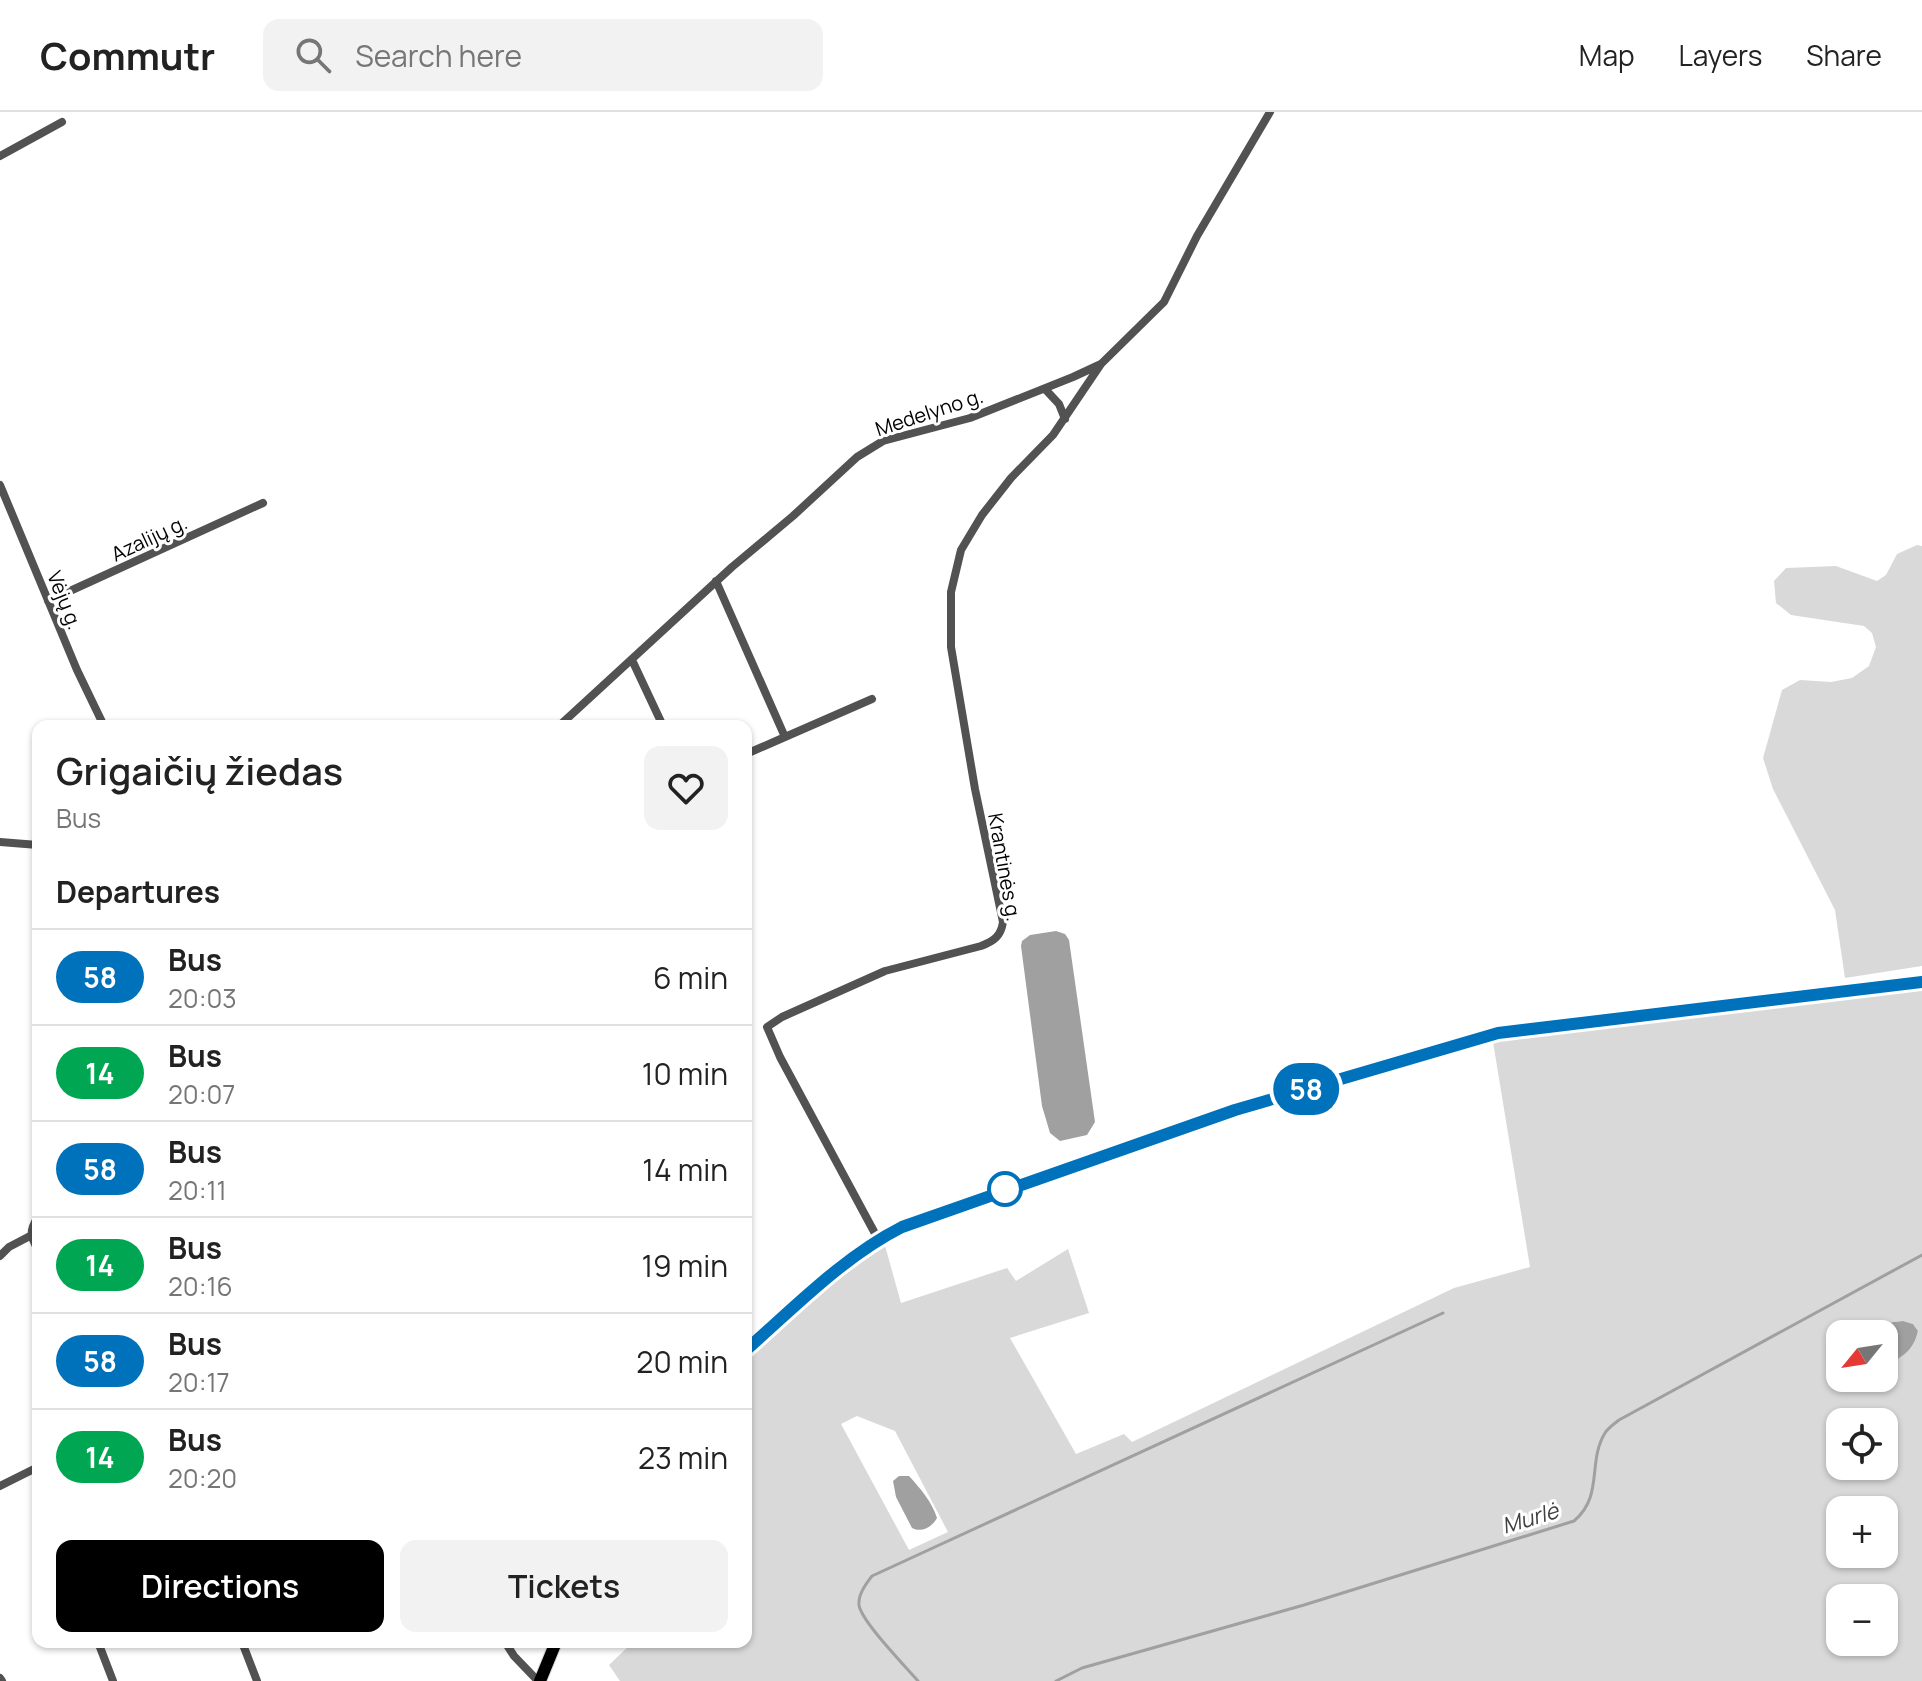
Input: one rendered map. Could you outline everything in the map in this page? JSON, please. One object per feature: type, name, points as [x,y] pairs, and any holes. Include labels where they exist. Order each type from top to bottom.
[{"type":"main road","points":[[752,1345],[878,1239],[925,1218],[1235,1110],[1498,1033],[1922,982]]},
{"type":"main road","points":[[539,1681],[553,1648]]},
{"type":"street","name":"Medelyno g.","points":[[566,720],[716,581],[857,457],[883,441],[970,418],[1101,364],[1164,302],[1197,236],[1270,112]]},
{"type":"street","points":[[0,156],[62,122]]},
{"type":"street","name":"Krantinės g.","points":[[878,1239],[767,1027],[782,1017],[874,975],[905,964],[981,946],[1000,933],[1003,922],[975,789],[951,647],[951,592],[961,550],[982,515],[1011,478],[1053,435],[1101,364]]},
{"type":"street","points":[[1045,389],[1059,404],[1065,419]]},
{"type":"street","name":"Vėjų g.","points":[[0,485],[101,720]]},
{"type":"street","name":"Azalijų g.","points":[[48,601],[263,503]]},
{"type":"street","points":[[716,581],[785,737]]},
{"type":"street","points":[[632,660],[660,720]]},
{"type":"street","points":[[752,751],[872,699]]},
{"type":"street","points":[[0,842],[32,845]]},
{"type":"street","points":[[0,1256],[32,1228]]},
{"type":"street","points":[[30,1232],[32,1236]]},
{"type":"street","points":[[0,1486],[32,1470]]},
{"type":"street","points":[[100,1648],[113,1681]]},
{"type":"street","points":[[244,1648],[257,1681]]},
{"type":"street","points":[[509,1648],[539,1681]]},
{"type":"shaded area","points":[[1917,545],[1922,546],[1922,966],[1845,978],[1835,910],[1773,789],[1763,758],[1782,690],[1800,680],[1831,682],[1852,678],[1869,666],[1876,647],[1872,633],[1864,626],[1791,615],[1776,603],[1774,581],[1786,568],[1836,566],[1877,581],[1886,575],[1897,554]]},
{"type":"shaded area","points":[[1056,931],[1065,934],[1069,940],[1095,1122],[1087,1135],[1060,1141],[1050,1133],[1042,1106],[1021,946],[1030,935]]},
{"type":"shaded area","points":[[1922,990],[1922,1681],[620,1681],[609,1665],[627,1648],[752,1648],[752,1351],[853,1263],[884,1242],[901,1303],[1007,1268],[1016,1281],[1068,1249],[1089,1313],[1010,1338],[1076,1454],[1124,1434],[1132,1442],[1454,1288],[1530,1267],[1493,1042]],"holes":[[[857,1416],[895,1431],[948,1532],[909,1550],[841,1424]]]},
{"type":"shaded area","points":[[1898,1322],[1913,1324],[1918,1331],[1914,1343],[1898,1358]]},
{"type":"shaded area","points":[[899,1476],[909,1476],[932,1506],[937,1518],[926,1528],[912,1528],[896,1497],[893,1481]]},
{"type":"waterway","name":"Murlė","points":[[1056,1681],[1082,1668],[1304,1605],[1574,1521],[1589,1501],[1600,1444],[1606,1431],[1619,1420],[1922,1255]]},
{"type":"waterway","points":[[918,1681],[875,1632],[862,1612],[860,1597],[872,1576],[1443,1313]]},
{"type":"bus line","name":"58","points":[[752,1345],[846,1263],[878,1239],[902,1227],[1235,1110],[1498,1033],[1922,982]]}]
